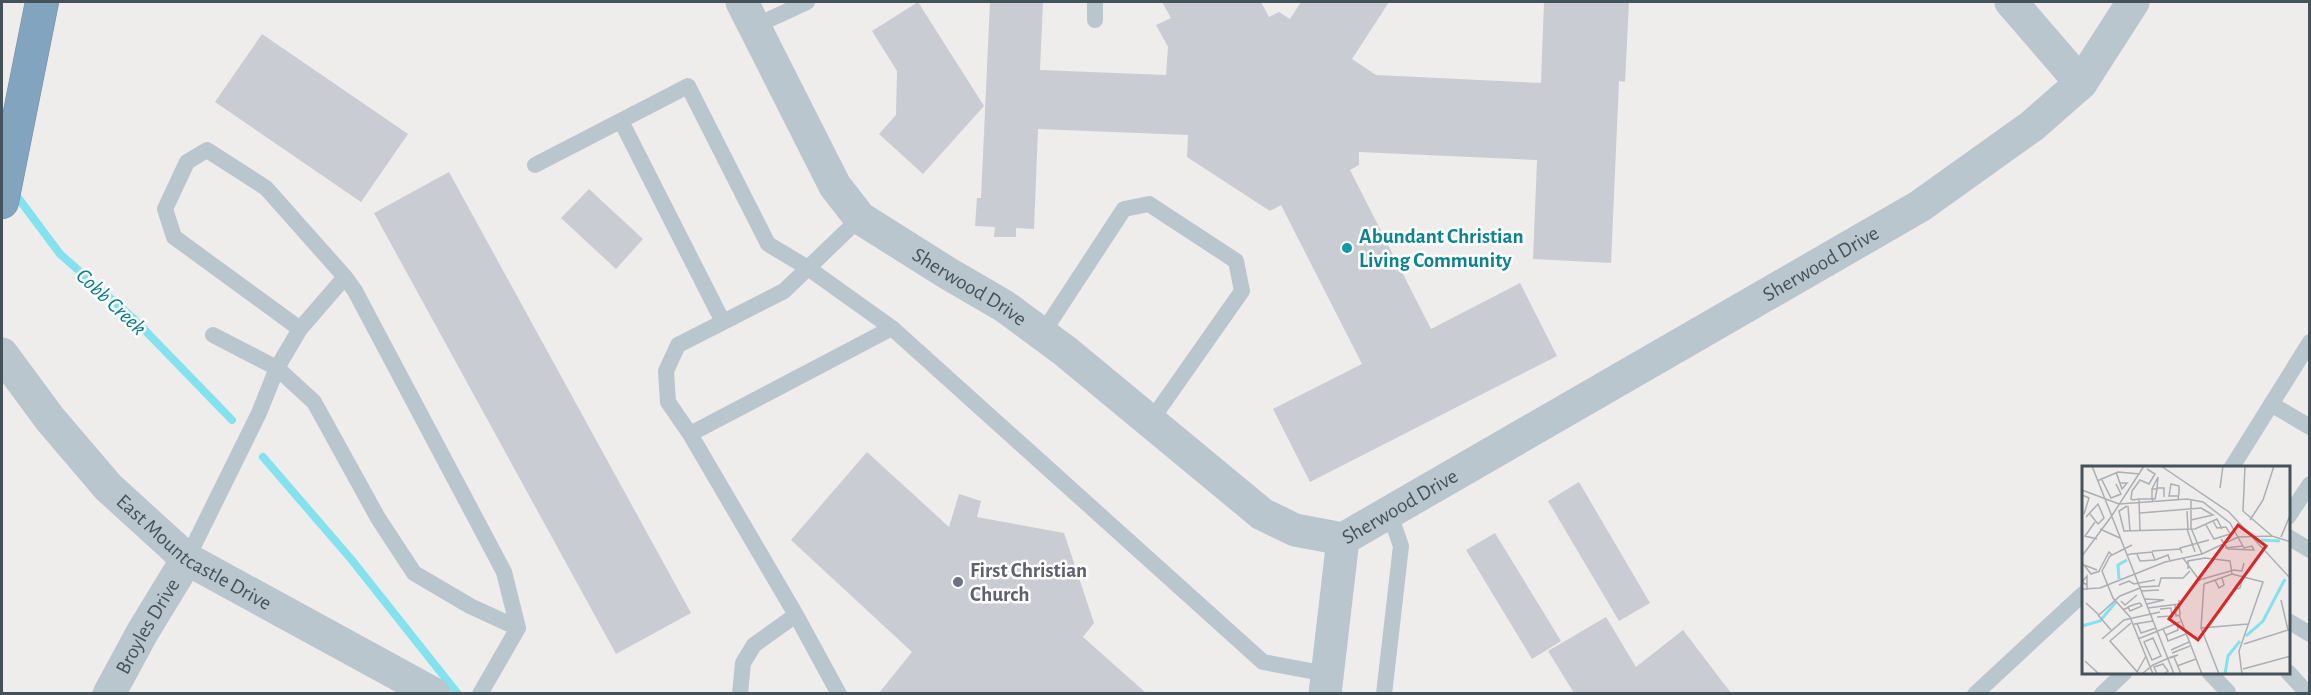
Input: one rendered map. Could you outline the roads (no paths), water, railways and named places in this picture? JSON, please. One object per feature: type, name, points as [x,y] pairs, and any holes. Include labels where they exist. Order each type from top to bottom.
[{"type":"highway","points":[[3,195],[42,2]]},
{"type":"street","points":[[2011,2],[2081,83]]},
{"type":"street","name":"Sherwood Drive","points":[[749,14],[835,186],[860,218],[1004,306],[1042,334],[1262,514],[1295,530],[1343,539],[1920,206],[2032,126],[2081,83],[2133,2]]},
{"type":"street","name":"East Mountcastle Drive","points":[[2,354],[50,419],[108,487],[188,559],[434,693]]},
{"type":"street","points":[[1326,684],[1343,539]]},
{"type":"street","name":"Broyles Drive","points":[[109,693],[142,633],[188,559]]},
{"type":"lane","points":[[749,14],[807,2]]},
{"type":"lane","points":[[1095,2],[1095,20]]},
{"type":"lane","points":[[535,165],[688,86],[768,244],[808,268],[892,328],[1263,662],[1326,684]]},
{"type":"lane","points":[[621,122],[723,322]]},
{"type":"lane","points":[[300,329],[174,237],[165,209],[187,162],[207,150],[266,188],[355,291],[504,572],[518,628],[480,693]]},
{"type":"lane","points":[[1042,334],[1124,209],[1149,204],[1236,261],[1242,291],[1150,422]]},
{"type":"lane","points":[[839,693],[690,434],[668,402],[666,371],[678,345],[784,291],[860,218]]},
{"type":"lane","points":[[188,559],[259,413],[277,368],[300,329],[345,277]]},
{"type":"lane","points":[[690,434],[892,328]]},
{"type":"lane","points":[[213,335],[277,368],[314,402],[378,518],[414,573],[470,606],[518,628]]},
{"type":"lane","points":[[2233,466],[2310,342]]},
{"type":"lane","points":[[2271,404],[2310,427]]},
{"type":"lane","points":[[2290,515],[2310,484]]},
{"type":"lane","points":[[1384,693],[1401,546],[1389,512]]},
{"type":"lane","points":[[2290,538],[2310,550]]},
{"type":"lane","points":[[1975,693],[2082,595]]},
{"type":"lane","points":[[740,693],[743,663],[754,645],[796,615]]},
{"type":"lane","points":[[2290,622],[2310,633]]},
{"type":"lane","points":[[2290,673],[2308,693]]},
{"type":"lane","points":[[2102,693],[2123,674]]},
{"type":"lane","points":[[2212,674],[2228,693]]},
{"type":"waterway","name":"Cobb Creek","points":[[13,191],[60,254],[134,319],[232,420]]},
{"type":"waterway","name":"Cobb Creek","points":[[263,457],[351,559],[458,694]]},
{"type":"place","name":"Abundant Christian Living Community","points":[[1347,248]]},
{"type":"place","name":"First Christian Church","points":[[958,582]]}]
